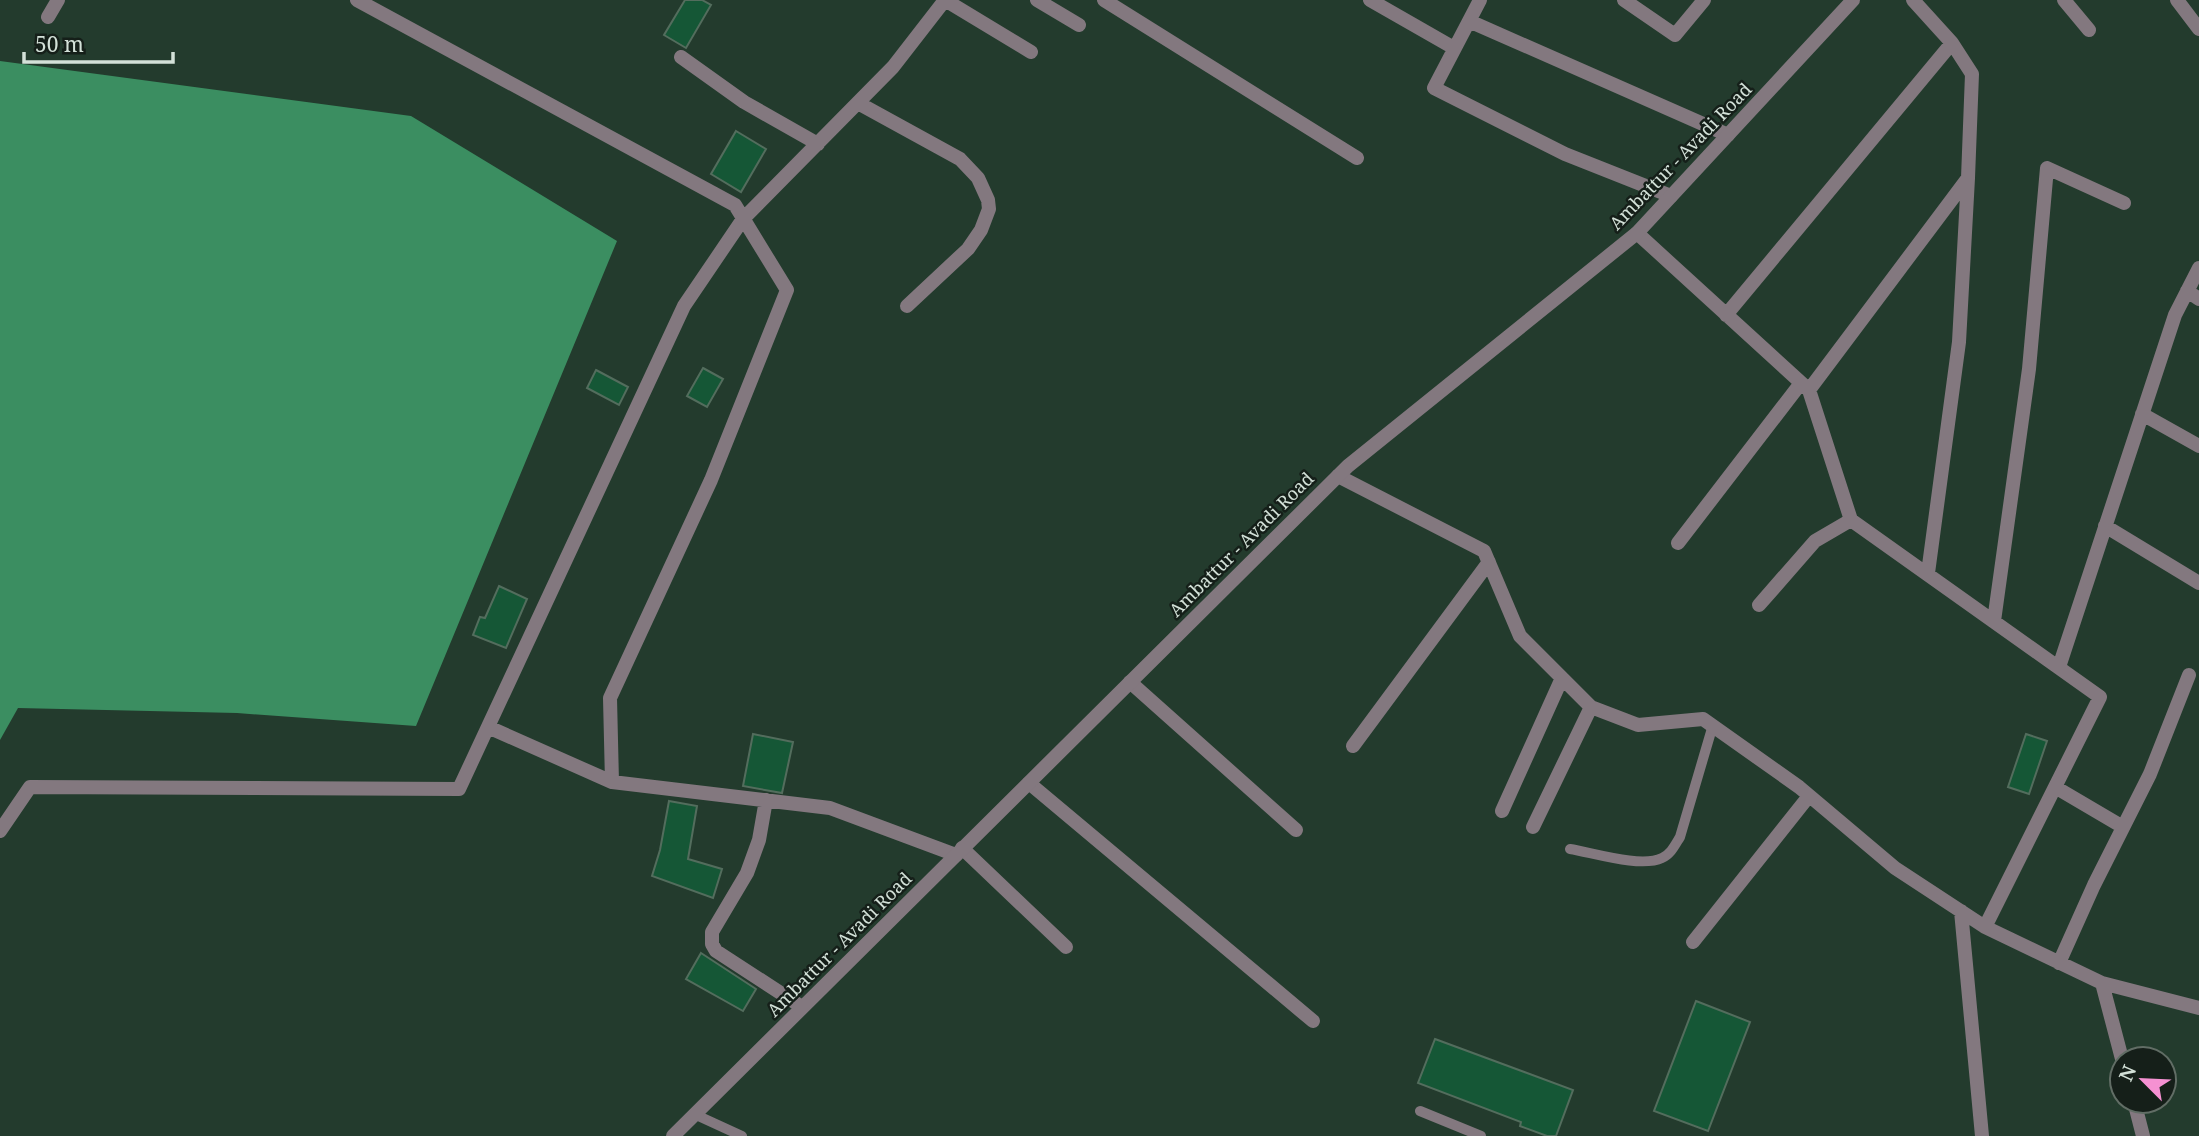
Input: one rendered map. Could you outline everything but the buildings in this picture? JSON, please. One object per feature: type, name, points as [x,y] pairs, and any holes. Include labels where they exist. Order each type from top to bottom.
[{"type":"street","points":[[48,17],[58,0]]},
{"type":"street","points":[[357,0],[735,205],[787,290],[711,480],[610,698],[612,782]]},
{"type":"street","points":[[0,831],[30,787],[459,789],[684,306],[743,219],[893,68],[945,0],[1031,52]]},
{"type":"street","points":[[1037,0],[1079,25]]},
{"type":"street","points":[[1104,0],[1357,158]]},
{"type":"street","points":[[1370,0],[1454,48]]},
{"type":"street","points":[[1480,0],[1434,88],[1565,154],[1671,196]]},
{"type":"street","points":[[1624,0],[1675,36],[1704,0]]},
{"type":"street","name":"Ambattur - Avadi Road","points":[[673,1136],[1338,476],[1637,233],[1853,0]]},
{"type":"street","points":[[1913,0],[1952,43],[1972,74],[1959,342],[1928,573]]},
{"type":"street","points":[[2064,0],[2089,30]]},
{"type":"street","points":[[2176,0],[2199,29]]},
{"type":"street","points":[[1469,21],[1728,135]]},
{"type":"street","points":[[1726,315],[1952,43]]},
{"type":"street","points":[[681,57],[744,102],[818,145]]},
{"type":"street","points":[[858,103],[960,159],[978,178],[988,200],[989,208],[981,230],[968,249],[907,306]]},
{"type":"street","points":[[1994,621],[2029,369],[2048,168],[2124,203]]},
{"type":"street","points":[[1678,543],[1968,178]]},
{"type":"street","points":[[1637,233],[1805,386],[1851,520],[2100,697],[1985,927]]},
{"type":"street","points":[[2059,667],[2175,315],[2193,295],[2199,268]]},
{"type":"street","points":[[2142,414],[2199,446]]},
{"type":"street","points":[[1338,476],[1484,551],[1520,636],[1591,707],[1639,725],[1703,719],[1809,796],[1895,868],[1985,927],[2102,983],[2198,1004]]},
{"type":"street","points":[[1759,605],[1815,541],[1851,520]]},
{"type":"street","points":[[2105,526],[2199,583]]},
{"type":"street","points":[[1353,746],[1489,562]]},
{"type":"street","points":[[2059,962],[2150,774],[2189,675]]},
{"type":"street","points":[[1502,811],[1562,678]]},
{"type":"street","points":[[1130,681],[1296,830]]},
{"type":"street","points":[[1533,827],[1591,707]]},
{"type":"street","points":[[488,727],[612,782],[830,807],[959,852],[1066,947]]},
{"type":"street","points":[[1029,783],[1313,1021]]},
{"type":"street","points":[[2055,787],[2123,827]]},
{"type":"street","points":[[1693,942],[1809,796]]},
{"type":"street","points":[[766,800],[759,840],[747,873],[712,932],[712,944],[716,951],[802,1007]]},
{"type":"street","points":[[1961,911],[1982,1136]]},
{"type":"street","points":[[2102,983],[2118,1045]]},
{"type":"street","points":[[2138,1115],[2143,1136]]},
{"type":"lane","points":[[1570,849],[1648,863],[1673,850],[1680,837],[1713,726]]},
{"type":"lane","points":[[1420,1111],[1481,1136]]},
{"type":"lane","points":[[694,1114],[742,1136]]},
{"type":"shaded area","points":[[0,61],[411,116],[617,241],[416,726],[237,713],[18,708],[0,740]]}]
